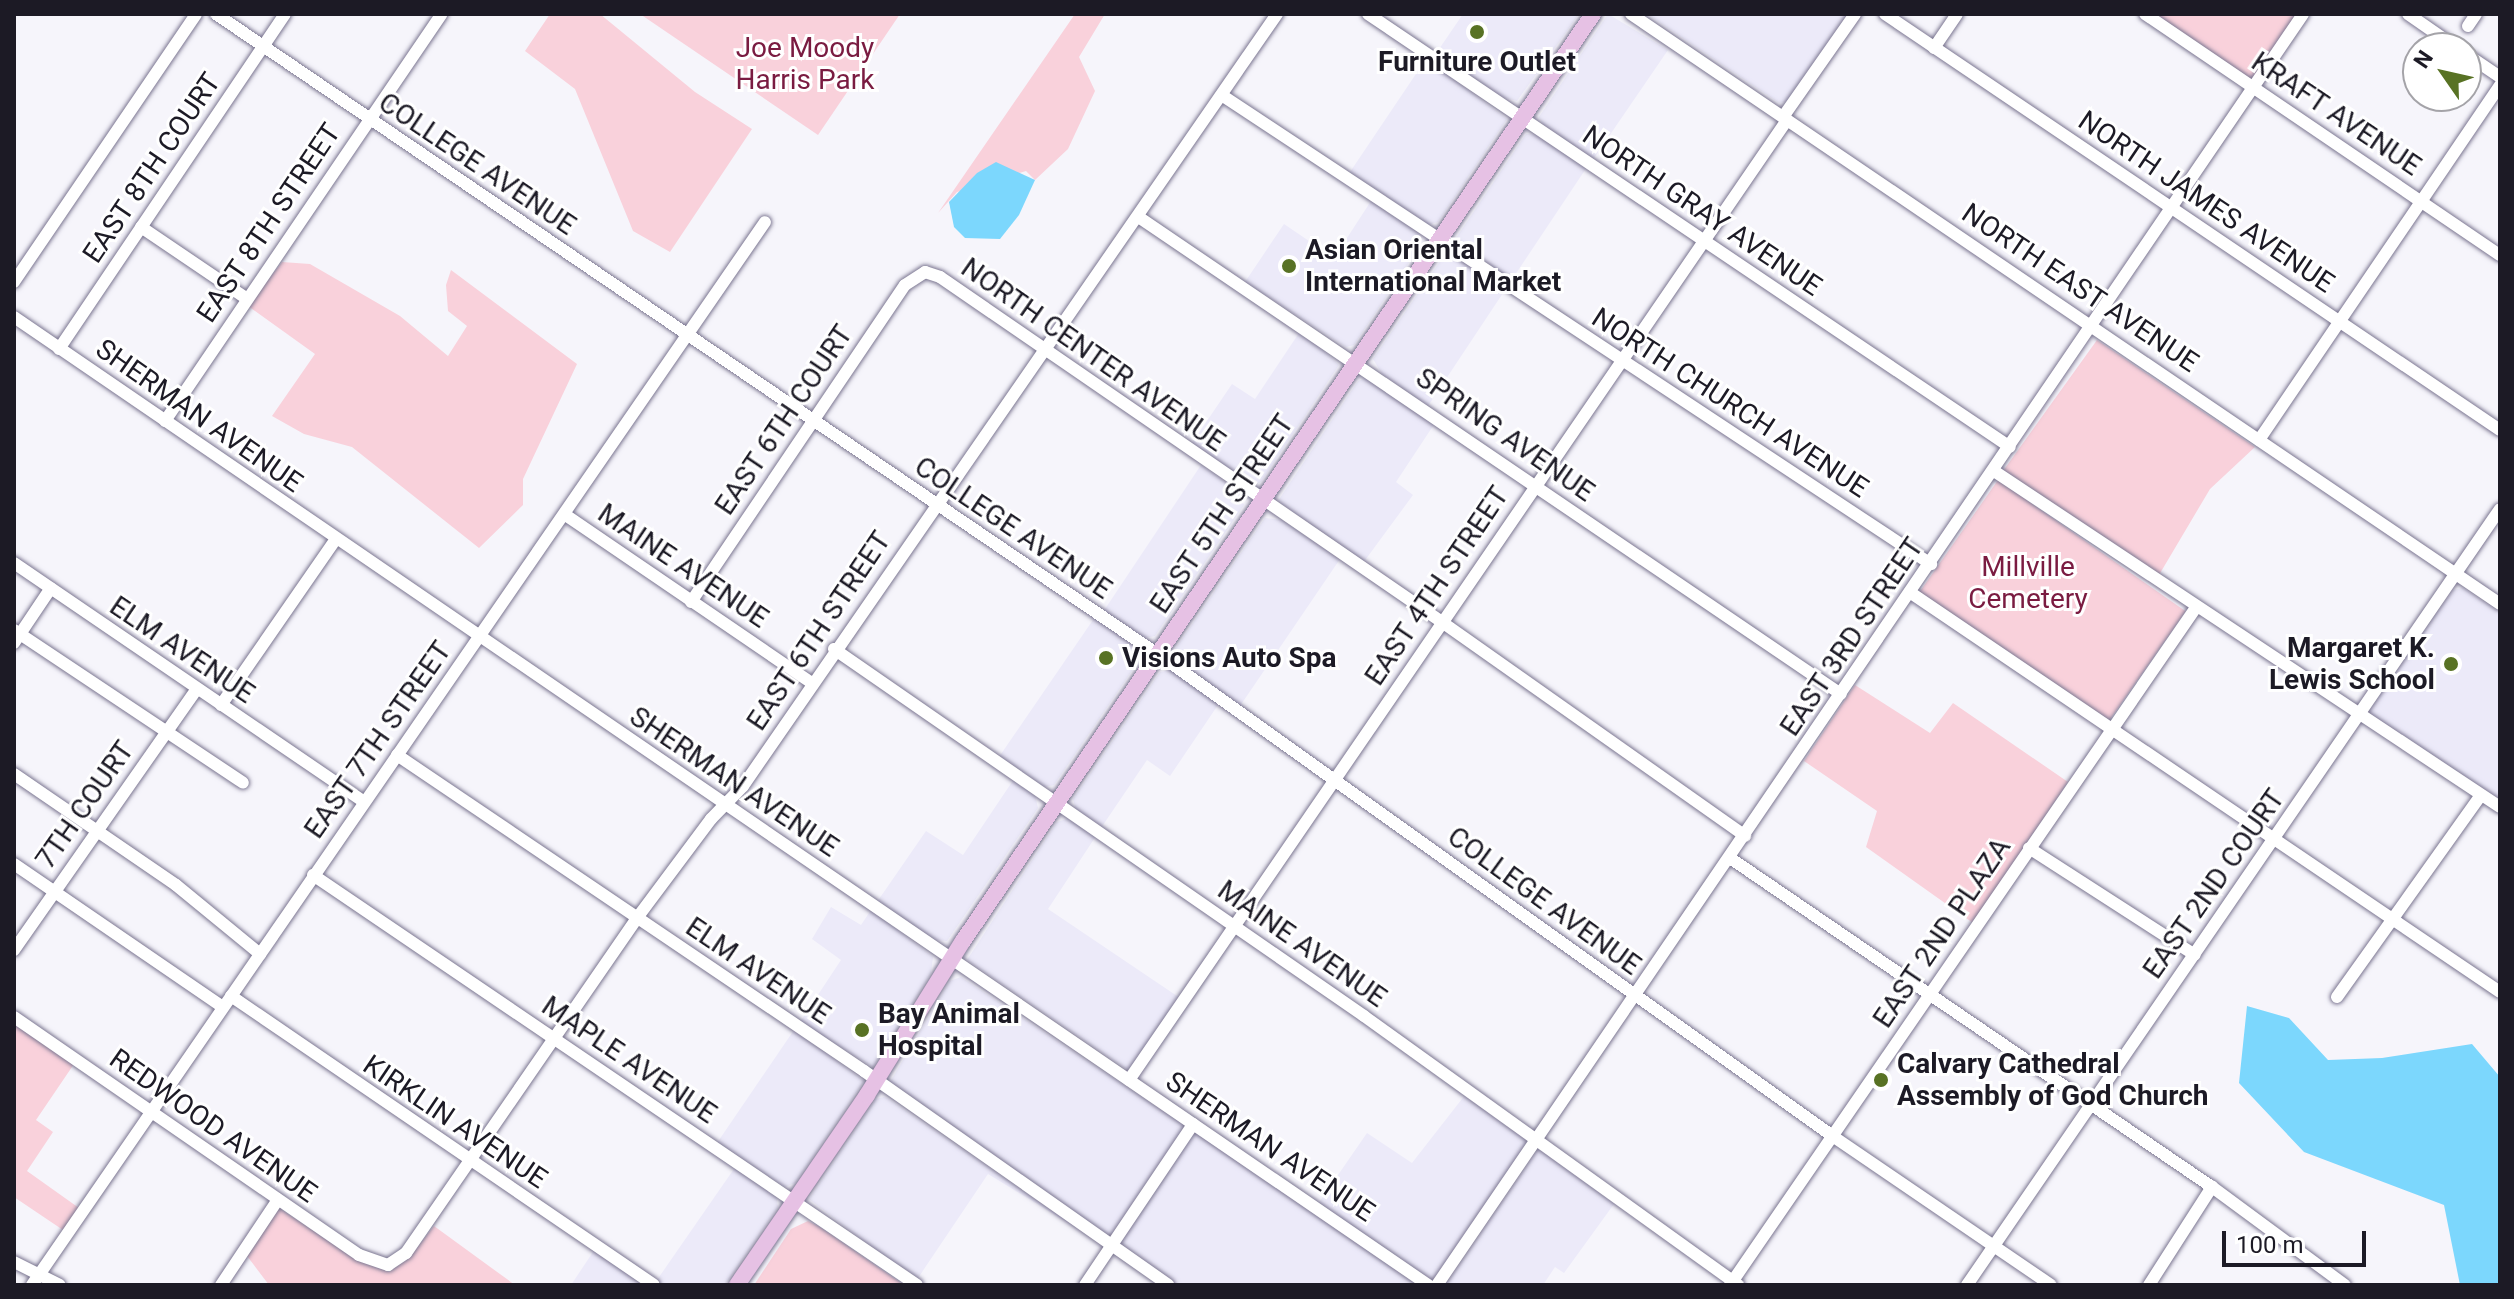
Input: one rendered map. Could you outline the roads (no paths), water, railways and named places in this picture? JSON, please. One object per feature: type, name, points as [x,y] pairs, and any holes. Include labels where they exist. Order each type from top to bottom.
[{"type":"main road","name":"EAST 5TH STREET","points":[[737,1285],[876,1081],[951,959],[1056,803],[1593,14]]},
{"type":"street","points":[[14,282],[196,14]]},
{"type":"street","name":"COLLEGE AVENUE","points":[[216,14],[1157,654],[1831,1135],[2051,1285]]},
{"type":"street","name":"EAST 8TH COURT","points":[[59,349],[285,14]]},
{"type":"street","name":"EAST 8TH STREET","points":[[165,421],[442,14]]},
{"type":"street","name":"EAST 6TH STREET","points":[[388,1265],[406,1253],[472,1165],[637,918],[725,805],[935,504],[1045,354],[1277,14]]},
{"type":"street","name":"NORTH GRAY AVENUE","points":[[1368,14],[2010,447]]},
{"type":"street","name":"NORTH EAST AVENUE","points":[[1631,14],[2500,604]]},
{"type":"street","name":"EAST 4TH STREET","points":[[1129,1080],[1855,14]]},
{"type":"street","name":"NORTH JAMES AVENUE","points":[[1885,14],[2500,430]]},
{"type":"street","points":[[1934,48],[1957,14]]},
{"type":"street","name":"KRAFT AVENUE","points":[[2145,14],[2500,255]]},
{"type":"street","name":"EAST 3RD STREET","points":[[1437,1285],[2303,14]]},
{"type":"street","points":[[2408,14],[2434,32]]},
{"type":"street","points":[[2468,26],[2476,14]]},
{"type":"street","points":[[2482,65],[2500,77]]},
{"type":"street","points":[[2259,440],[2500,85]]},
{"type":"street","name":"NORTH CHURCH AVENUE","points":[[1223,96],[1931,564]]},
{"type":"street","name":"SPRING AVENUE","points":[[1140,218],[1841,694]]},
{"type":"street","name":"EAST 7TH STREET","points":[[35,1280],[313,875],[567,516],[765,222]]},
{"type":"street","points":[[141,227],[246,298]]},
{"type":"street","name":"NORTH CENTER AVENUE","points":[[925,272],[940,277],[1045,354],[1442,622],[1745,836]]},
{"type":"street","name":"EAST 6TH COURT","points":[[691,602],[905,285],[925,272]]},
{"type":"street","name":"SHERMAN AVENUE","points":[[14,317],[1428,1285]]},
{"type":"street","points":[[1994,471],[2195,609],[2500,807]]},
{"type":"street","name":"EAST 2ND COURT","points":[[1967,1285],[2500,509]]},
{"type":"street","name":"MAINE AVENUE","points":[[567,516],[812,683]]},
{"type":"street","points":[[221,705],[336,539]]},
{"type":"street","name":"ELM AVENUE","points":[[14,563],[364,802]]},
{"type":"street","points":[[51,588],[16,636],[243,783]]},
{"type":"street","points":[[1911,593],[2500,992]]},
{"type":"street","name":"EAST 2ND PLAZA","points":[[1734,1284],[1831,1135],[1931,996],[2029,848],[2195,609]]},
{"type":"street","name":"MAINE AVENUE","points":[[834,649],[1537,1140],[1734,1284]]},
{"type":"street","name":"7TH COURT","points":[[14,950],[197,689]]},
{"type":"street","name":"ELM AVENUE","points":[[397,755],[876,1081],[1168,1285]]},
{"type":"street","points":[[14,774],[98,830],[260,954]]},
{"type":"street","points":[[2337,997],[2396,920],[2481,795]]},
{"type":"street","points":[[2029,848],[2195,955]]},
{"type":"street","points":[[1730,858],[2212,1187],[2345,1285]]},
{"type":"street","name":"KIRKLIN AVENUE","points":[[14,864],[654,1285]]},
{"type":"street","name":"MAPLE AVENUE","points":[[313,875],[917,1285]]},
{"type":"street","name":"REDWOOD AVENUE","points":[[14,1017],[277,1201],[359,1255],[388,1265]]},
{"type":"street","points":[[1085,1285],[1193,1124]]},
{"type":"street","points":[[2149,1285],[2212,1187]]},
{"type":"street","points":[[221,1285],[277,1201]]},
{"type":"street","points":[[14,1262],[35,1280],[60,1285]]},
{"type":"water","points":[[996,162],[1035,180],[1019,215],[1000,239],[965,238],[954,227],[949,202],[977,173]]},
{"type":"water","points":[[2247,1006],[2289,1018],[2328,1060],[2382,1058],[2472,1044],[2500,1077],[2500,1285],[2460,1285],[2444,1205],[2304,1152],[2239,1083]]},
{"type":"place","name":"Furniture Outlet","points":[[1477,32]]},
{"type":"place","name":"Asian Oriental International Market","points":[[1289,266]]},
{"type":"place","name":"Visions Auto Spa","points":[[1106,658]]},
{"type":"place","name":"Margaret K. Lewis School","points":[[2451,664]]},
{"type":"place","name":"Bay Animal Hospital","points":[[862,1030]]},
{"type":"place","name":"Calvary Cathedral Assembly of God Church","points":[[1881,1080]]},
{"type":"park label","name":"Joe Moody Harris Park","points":[[805,64]]},
{"type":"park label","name":"Millville Cemetery","points":[[2028,583]]}]
